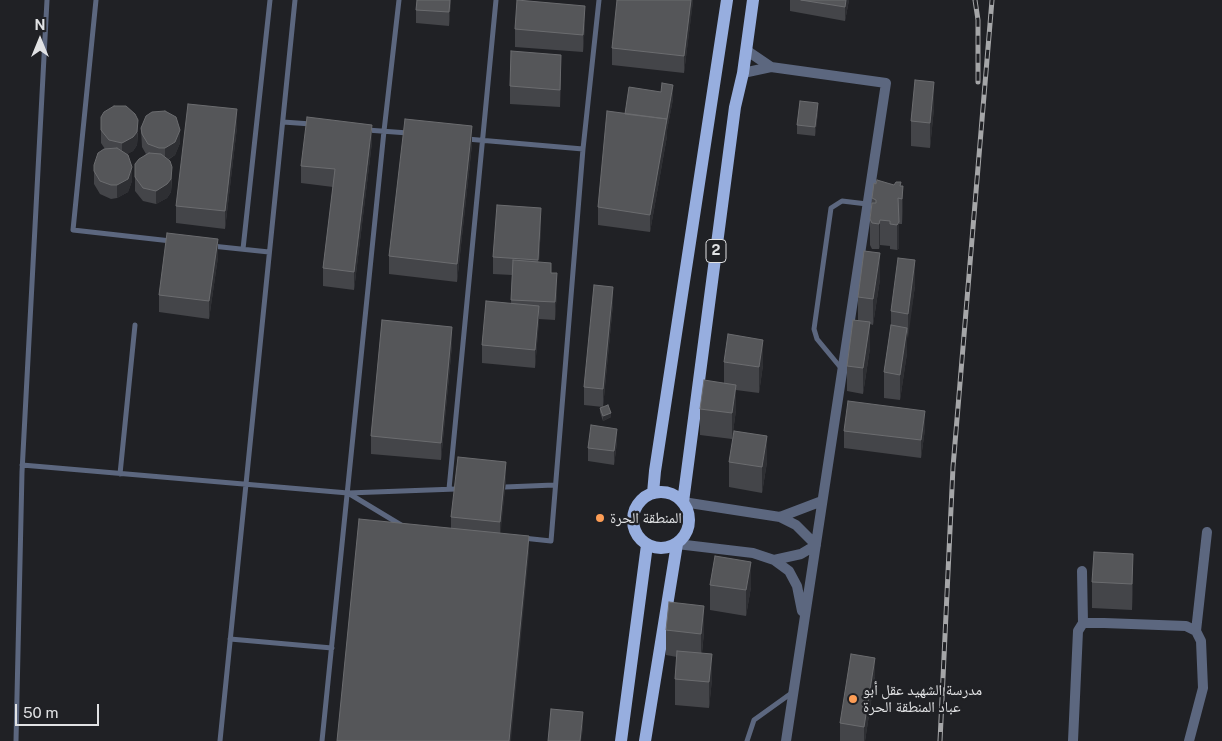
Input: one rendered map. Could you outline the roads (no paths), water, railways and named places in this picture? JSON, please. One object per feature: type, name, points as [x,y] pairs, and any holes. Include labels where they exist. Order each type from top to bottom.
[{"type":"main road","points":[[653,493],[727,0]]},
{"type":"main road","name":"2","points":[[683,502],[735,107],[743,73],[753,0]]},
{"type":"main road","points":[[664,492],[675,495],[683,502],[690,521],[688,530],[677,544],[668,548],[657,548],[647,545],[640,539],[633,522],[638,504],[653,493],[664,492]]},
{"type":"main road","points":[[644,741],[677,544]]},
{"type":"main road","points":[[621,741],[647,545]]},
{"type":"street","points":[[746,50],[771,67]]},
{"type":"street","points":[[743,73],[771,67],[886,83],[786,741]]},
{"type":"street","points":[[780,517],[822,501]]},
{"type":"street","points":[[683,502],[780,517],[796,525],[816,545]]},
{"type":"street","points":[[1196,631],[1207,532]]},
{"type":"street","points":[[677,544],[753,553],[774,560],[789,571],[797,586],[804,624]]},
{"type":"street","points":[[774,560],[801,554],[816,545]]},
{"type":"street","points":[[1073,741],[1078,630],[1083,623],[1082,571]]},
{"type":"street","points":[[1083,623],[1186,626],[1196,631],[1201,640],[1202,688],[1190,741]]},
{"type":"lane","points":[[16,741],[22,466],[47,0]]},
{"type":"lane","points":[[96,0],[73,230],[177,242]]},
{"type":"lane","points":[[244,249],[270,0]]},
{"type":"lane","points":[[220,741],[295,0]]},
{"type":"lane","points":[[322,741],[399,0]]},
{"type":"lane","points":[[449,489],[496,0]]},
{"type":"lane","points":[[517,537],[551,541],[554,485],[583,149],[599,0]]},
{"type":"lane","points":[[283,122],[320,125]]},
{"type":"lane","points":[[356,128],[413,134]]},
{"type":"lane","points":[[462,138],[583,149]]},
{"type":"lane","points":[[842,369],[817,339],[814,329],[830,208],[842,201],[868,204]]},
{"type":"lane","points":[[206,245],[269,252]]},
{"type":"lane","points":[[120,474],[135,325]]},
{"type":"lane","points":[[22,466],[348,493],[456,489]]},
{"type":"lane","points":[[505,487],[554,485]]},
{"type":"lane","points":[[348,493],[399,524],[408,525]]},
{"type":"lane","points":[[230,638],[332,648]]},
{"type":"lane","points":[[747,741],[754,720],[793,691]]},
{"type":"railway","points":[[975,0],[978,20],[978,82]]},
{"type":"railway","points":[[940,741],[953,467],[992,0]]},
{"type":"place","name":"المنطقة الحرة","points":[[600,518]]},
{"type":"place","name":"مدرسة الشهيد عقل أبو عباد المنطقة الحرة","points":[[853,699]]}]
